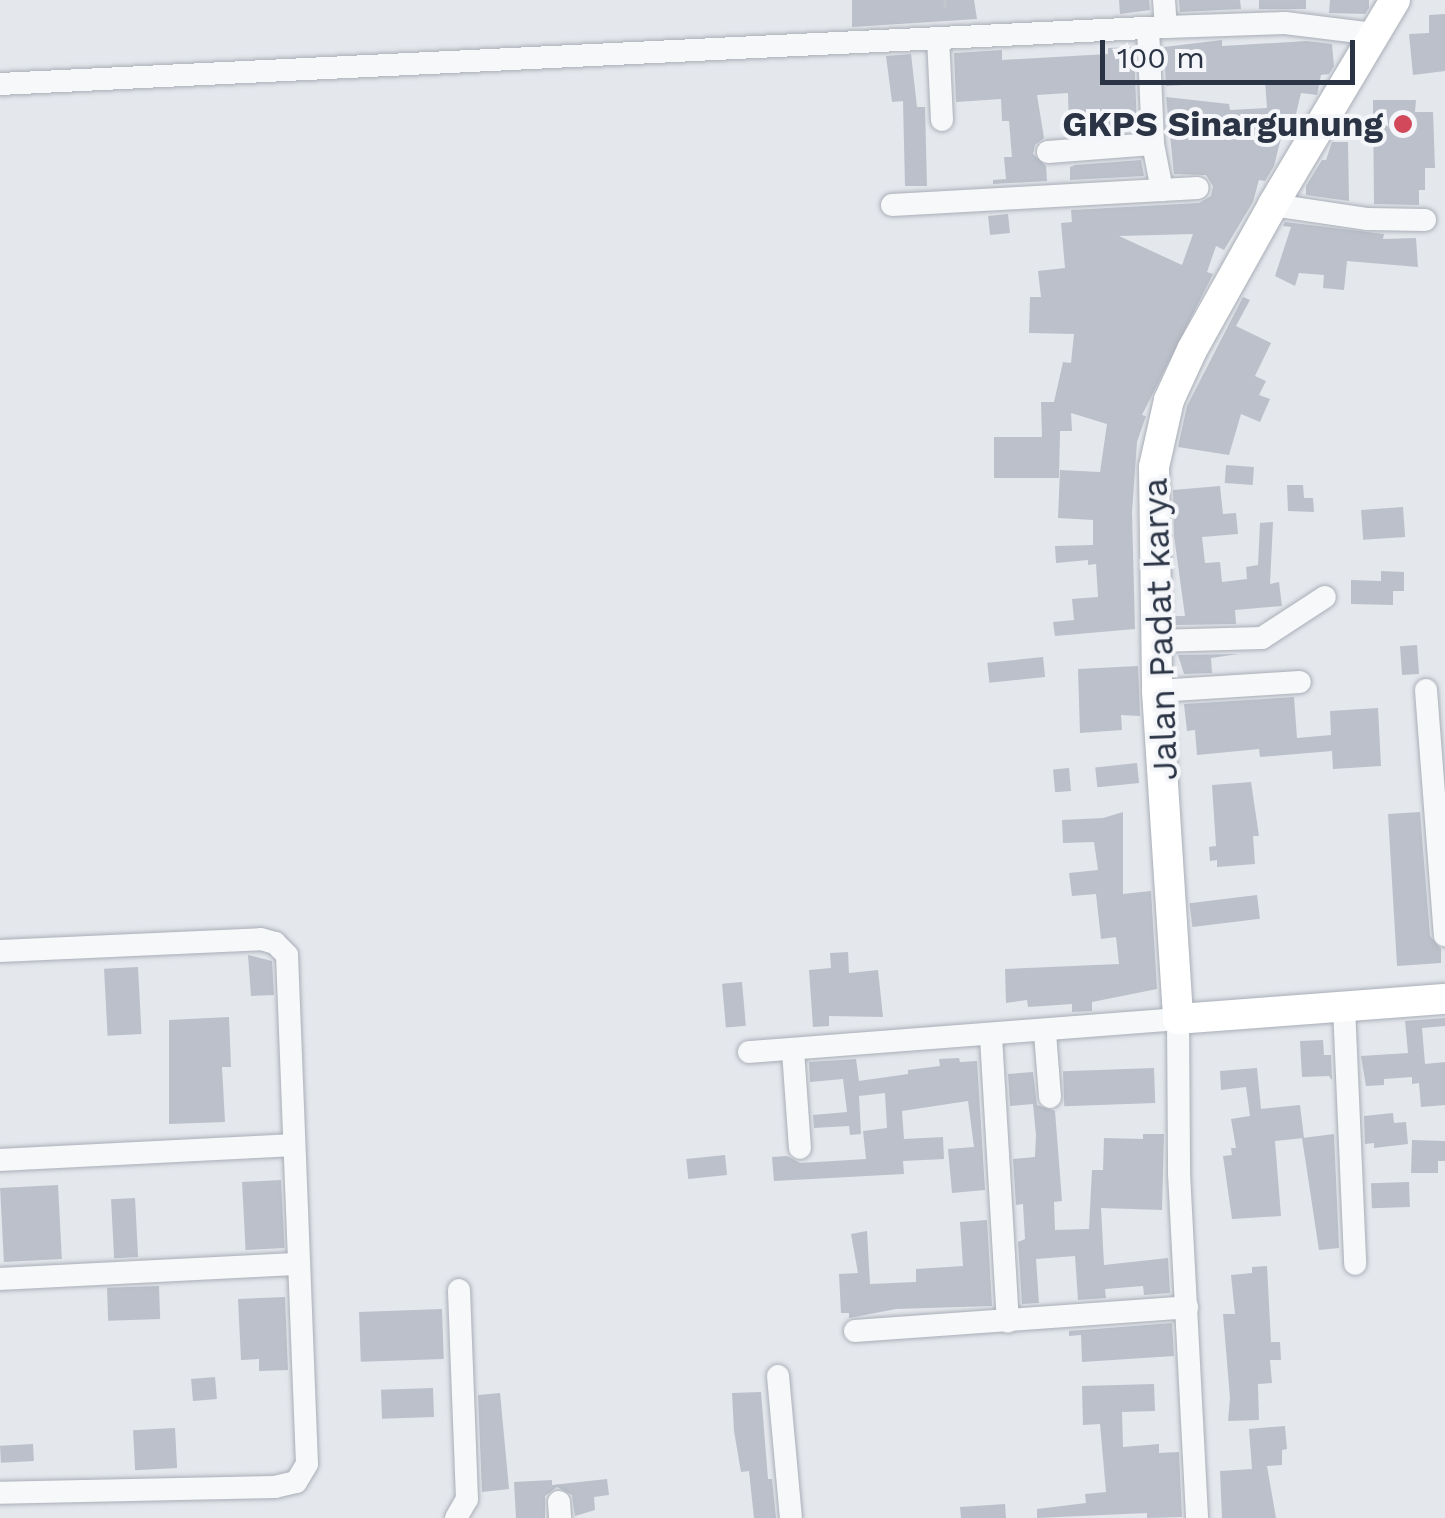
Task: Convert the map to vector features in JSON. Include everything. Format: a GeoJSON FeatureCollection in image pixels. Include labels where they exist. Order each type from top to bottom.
{"type":"FeatureCollection","features":[{"type":"Feature","properties":{"kind":"main road","name":"Jalan Padat karya"},"geometry":{"type":"LineString","coordinates":[[1178,1020],[1155,641],[1154,467],[1163,422],[1192,350],[1395,0]]}},
{"type":"Feature","properties":{"kind":"main road"},"geometry":{"type":"LineString","coordinates":[[1178,1020],[1445,999]]}},
{"type":"Feature","properties":{"kind":"street"},"geometry":{"type":"LineString","coordinates":[[1162,190],[1153,144],[1157,27],[1164,0]]}},
{"type":"Feature","properties":{"kind":"street"},"geometry":{"type":"LineString","coordinates":[[0,84],[1157,27],[1264,12],[1375,34]]}},
{"type":"Feature","properties":{"kind":"street"},"geometry":{"type":"LineString","coordinates":[[938,38],[942,120]]}},
{"type":"Feature","properties":{"kind":"street"},"geometry":{"type":"LineString","coordinates":[[1048,152],[1153,144]]}},
{"type":"Feature","properties":{"kind":"street"},"geometry":{"type":"LineString","coordinates":[[892,205],[1198,188]]}},
{"type":"Feature","properties":{"kind":"street"},"geometry":{"type":"LineString","coordinates":[[1274,205],[1368,218],[1425,220]]}},
{"type":"Feature","properties":{"kind":"street"},"geometry":{"type":"LineString","coordinates":[[1155,641],[1262,638],[1326,597]]}},
{"type":"Feature","properties":{"kind":"street"},"geometry":{"type":"LineString","coordinates":[[1157,691],[1300,682]]}},
{"type":"Feature","properties":{"kind":"street"},"geometry":{"type":"LineString","coordinates":[[1426,690],[1445,936]]}},
{"type":"Feature","properties":{"kind":"street"},"geometry":{"type":"LineString","coordinates":[[0,951],[260,939],[275,944],[287,956],[307,1464],[296,1482],[264,1488],[0,1493]]}},
{"type":"Feature","properties":{"kind":"street"},"geometry":{"type":"LineString","coordinates":[[1344,1006],[1355,1264]]}},
{"type":"Feature","properties":{"kind":"street"},"geometry":{"type":"LineString","coordinates":[[749,1052],[1045,1033],[1178,1020],[1178,1174],[1197,1518]]}},
{"type":"Feature","properties":{"kind":"street"},"geometry":{"type":"LineString","coordinates":[[1045,1033],[1050,1096]]}},
{"type":"Feature","properties":{"kind":"street"},"geometry":{"type":"LineString","coordinates":[[991,1037],[1008,1321]]}},
{"type":"Feature","properties":{"kind":"street"},"geometry":{"type":"LineString","coordinates":[[793,1050],[800,1148]]}},
{"type":"Feature","properties":{"kind":"street"},"geometry":{"type":"LineString","coordinates":[[0,1160],[294,1145]]}},
{"type":"Feature","properties":{"kind":"street"},"geometry":{"type":"LineString","coordinates":[[0,1279],[299,1264]]}},
{"type":"Feature","properties":{"kind":"street"},"geometry":{"type":"LineString","coordinates":[[456,1518],[466,1499],[459,1290]]}},
{"type":"Feature","properties":{"kind":"street"},"geometry":{"type":"LineString","coordinates":[[855,1331],[1187,1307]]}},
{"type":"Feature","properties":{"kind":"street"},"geometry":{"type":"LineString","coordinates":[[778,1376],[791,1518]]}},
{"type":"Feature","properties":{"kind":"building"},"geometry":{"type":"Polygon","coordinates":[[[852,0],[974,0],[977,19],[852,27],[852,0]]]}},
{"type":"Feature","properties":{"kind":"building"},"geometry":{"type":"Polygon","coordinates":[[[1119,0],[1149,0],[1150,10],[1120,14],[1119,0]]]}},
{"type":"Feature","properties":{"kind":"building"},"geometry":{"type":"Polygon","coordinates":[[[1179,0],[1240,0],[1241,9],[1180,12],[1179,0]]]}},
{"type":"Feature","properties":{"kind":"building"},"geometry":{"type":"Polygon","coordinates":[[[1259,0],[1306,0],[1306,9],[1259,9],[1259,0]]]}},
{"type":"Feature","properties":{"kind":"building"},"geometry":{"type":"Polygon","coordinates":[[[1330,0],[1369,0],[1369,8],[1365,14],[1329,13],[1330,0]]]}},
{"type":"Feature","properties":{"kind":"building"},"geometry":{"type":"Polygon","coordinates":[[[1445,14],[1445,71],[1413,75],[1409,34],[1429,33],[1429,15],[1445,14]]]}},
{"type":"Feature","properties":{"kind":"building"},"geometry":{"type":"Polygon","coordinates":[[[1222,40],[1222,46],[1307,41],[1332,44],[1334,66],[1329,74],[1321,75],[1317,95],[1301,93],[1291,135],[1282,134],[1274,166],[1265,181],[1259,180],[1253,202],[1224,250],[1216,246],[1207,272],[1213,274],[1142,415],[1146,416],[1137,442],[1132,512],[1135,629],[1055,636],[1053,622],[1074,620],[1072,599],[1098,597],[1096,564],[1088,565],[1088,560],[1056,563],[1055,546],[1093,545],[1093,520],[1058,518],[1060,470],[1100,472],[1107,424],[1071,413],[1072,431],[1060,431],[1059,478],[994,478],[994,437],[1042,437],[1041,402],[1054,402],[1063,362],[1071,363],[1074,334],[1029,333],[1030,297],[1041,297],[1038,271],[1065,268],[1061,223],[1072,222],[1071,210],[1199,203],[1211,196],[1213,186],[1206,175],[1174,174],[1166,97],[1229,104],[1230,110],[1267,108],[1265,80],[1166,86],[1164,47],[1222,40]],[[1193,234],[1119,236],[1182,265],[1193,234]]]}},
{"type":"Feature","properties":{"kind":"building"},"geometry":{"type":"Polygon","coordinates":[[[1134,47],[1137,130],[1079,135],[1078,130],[1069,130],[1068,93],[1037,95],[1044,138],[1035,145],[1033,154],[1046,166],[1047,181],[993,184],[993,180],[1006,179],[1004,157],[1012,157],[1009,121],[1002,121],[1001,99],[956,102],[954,53],[1002,50],[1002,60],[1108,54],[1108,48],[1134,47]]]}},
{"type":"Feature","properties":{"kind":"building"},"geometry":{"type":"Polygon","coordinates":[[[911,54],[917,107],[925,107],[927,186],[905,186],[903,101],[892,102],[886,56],[911,54]]]}},
{"type":"Feature","properties":{"kind":"building"},"geometry":{"type":"Polygon","coordinates":[[[1373,100],[1416,100],[1415,112],[1433,112],[1435,168],[1425,168],[1425,190],[1419,190],[1419,205],[1374,204],[1373,100]]]}},
{"type":"Feature","properties":{"kind":"building"},"geometry":{"type":"Polygon","coordinates":[[[1332,142],[1348,142],[1349,201],[1306,195],[1306,186],[1322,160],[1326,160],[1332,142]]]}},
{"type":"Feature","properties":{"kind":"building"},"geometry":{"type":"Polygon","coordinates":[[[1141,160],[1144,176],[1070,180],[1070,167],[1075,165],[1141,160]]]}},
{"type":"Feature","properties":{"kind":"building"},"geometry":{"type":"Polygon","coordinates":[[[1008,214],[1010,233],[990,235],[988,216],[1008,214]]]}},
{"type":"Feature","properties":{"kind":"building"},"geometry":{"type":"Polygon","coordinates":[[[1285,222],[1384,234],[1383,239],[1416,238],[1418,267],[1347,261],[1344,290],[1323,288],[1324,275],[1299,273],[1295,286],[1275,276],[1291,227],[1283,226],[1285,222]]]}},
{"type":"Feature","properties":{"kind":"building"},"geometry":{"type":"Polygon","coordinates":[[[1243,297],[1250,300],[1236,326],[1271,343],[1255,376],[1266,381],[1259,395],[1270,399],[1260,422],[1241,414],[1229,455],[1178,447],[1187,406],[1243,297]]]}},
{"type":"Feature","properties":{"kind":"building"},"geometry":{"type":"Polygon","coordinates":[[[1226,465],[1254,467],[1253,485],[1225,483],[1226,465]]]}},
{"type":"Feature","properties":{"kind":"building"},"geometry":{"type":"Polygon","coordinates":[[[1287,485],[1303,485],[1304,498],[1313,498],[1314,512],[1288,511],[1287,485]]]}},
{"type":"Feature","properties":{"kind":"building"},"geometry":{"type":"Polygon","coordinates":[[[1220,486],[1223,514],[1236,513],[1238,534],[1202,537],[1205,563],[1220,562],[1222,582],[1247,579],[1246,567],[1258,565],[1260,523],[1273,522],[1270,584],[1279,582],[1282,606],[1235,610],[1236,624],[1175,625],[1175,616],[1185,616],[1174,536],[1173,490],[1220,486]]]}},
{"type":"Feature","properties":{"kind":"building"},"geometry":{"type":"Polygon","coordinates":[[[1403,507],[1405,537],[1363,540],[1361,510],[1403,507]]]}},
{"type":"Feature","properties":{"kind":"building"},"geometry":{"type":"Polygon","coordinates":[[[1381,571],[1404,572],[1404,591],[1393,591],[1393,605],[1351,604],[1351,580],[1381,581],[1381,571]]]}},
{"type":"Feature","properties":{"kind":"building"},"geometry":{"type":"Polygon","coordinates":[[[1417,645],[1419,674],[1402,675],[1400,646],[1417,645]]]}},
{"type":"Feature","properties":{"kind":"building"},"geometry":{"type":"Polygon","coordinates":[[[1238,654],[1211,658],[1212,673],[1184,674],[1178,655],[1238,654]]]}},
{"type":"Feature","properties":{"kind":"building"},"geometry":{"type":"Polygon","coordinates":[[[1043,657],[1045,677],[989,683],[987,663],[1043,657]]]}},
{"type":"Feature","properties":{"kind":"building"},"geometry":{"type":"Polygon","coordinates":[[[1138,666],[1140,716],[1121,715],[1122,730],[1080,733],[1078,669],[1138,666]]]}},
{"type":"Feature","properties":{"kind":"building"},"geometry":{"type":"Polygon","coordinates":[[[1294,697],[1297,738],[1331,735],[1330,711],[1378,708],[1381,766],[1333,769],[1332,751],[1260,757],[1259,749],[1197,755],[1195,730],[1187,731],[1184,704],[1294,697]]]}},
{"type":"Feature","properties":{"kind":"building"},"geometry":{"type":"Polygon","coordinates":[[[1137,763],[1139,783],[1097,787],[1095,767],[1137,763]]]}},
{"type":"Feature","properties":{"kind":"building"},"geometry":{"type":"Polygon","coordinates":[[[1069,768],[1071,791],[1055,792],[1053,769],[1069,768]]]}},
{"type":"Feature","properties":{"kind":"building"},"geometry":{"type":"Polygon","coordinates":[[[1251,782],[1259,836],[1253,836],[1255,864],[1217,867],[1217,860],[1210,861],[1209,847],[1216,846],[1212,785],[1251,782]]]}},
{"type":"Feature","properties":{"kind":"building"},"geometry":{"type":"Polygon","coordinates":[[[1123,812],[1123,894],[1151,891],[1157,989],[1092,1002],[1092,1011],[1072,1012],[1072,1004],[1028,1007],[1027,1000],[1006,1003],[1005,969],[1119,964],[1116,937],[1101,939],[1096,894],[1072,896],[1069,873],[1098,870],[1094,842],[1063,843],[1062,820],[1103,818],[1123,812]]]}},
{"type":"Feature","properties":{"kind":"building"},"geometry":{"type":"Polygon","coordinates":[[[1420,812],[1430,936],[1441,949],[1441,963],[1397,966],[1388,814],[1420,812]]]}},
{"type":"Feature","properties":{"kind":"building"},"geometry":{"type":"Polygon","coordinates":[[[1257,895],[1260,919],[1192,927],[1190,903],[1257,895]]]}},
{"type":"Feature","properties":{"kind":"building"},"geometry":{"type":"Polygon","coordinates":[[[848,952],[849,973],[878,970],[883,1017],[829,1016],[829,1026],[813,1027],[809,970],[831,968],[830,953],[848,952]]]}},
{"type":"Feature","properties":{"kind":"building"},"geometry":{"type":"Polygon","coordinates":[[[248,955],[272,961],[274,995],[251,996],[248,955]]]}},
{"type":"Feature","properties":{"kind":"building"},"geometry":{"type":"Polygon","coordinates":[[[138,967],[142,1034],[108,1036],[104,969],[138,967]]]}},
{"type":"Feature","properties":{"kind":"building"},"geometry":{"type":"Polygon","coordinates":[[[742,982],[746,1026],[726,1028],[722,984],[742,982]]]}},
{"type":"Feature","properties":{"kind":"building"},"geometry":{"type":"Polygon","coordinates":[[[229,1017],[231,1067],[222,1067],[225,1122],[169,1124],[169,1020],[229,1017]]]}},
{"type":"Feature","properties":{"kind":"building"},"geometry":{"type":"Polygon","coordinates":[[[1445,1018],[1445,1026],[1422,1028],[1425,1064],[1445,1062],[1445,1105],[1421,1107],[1419,1083],[1412,1084],[1412,1077],[1384,1079],[1384,1085],[1366,1086],[1361,1056],[1408,1053],[1405,1021],[1445,1018]]]}},
{"type":"Feature","properties":{"kind":"building"},"geometry":{"type":"Polygon","coordinates":[[[1323,1040],[1324,1055],[1331,1055],[1332,1080],[1329,1076],[1302,1077],[1300,1041],[1323,1040]]]}},
{"type":"Feature","properties":{"kind":"building"},"geometry":{"type":"Polygon","coordinates":[[[959,1058],[960,1062],[977,1061],[985,1190],[952,1193],[948,1149],[974,1147],[968,1101],[902,1111],[904,1139],[943,1137],[944,1159],[903,1161],[904,1174],[774,1181],[772,1157],[787,1156],[800,1163],[866,1159],[863,1131],[887,1128],[885,1093],[859,1096],[861,1134],[850,1135],[849,1126],[814,1128],[813,1115],[847,1112],[843,1079],[810,1082],[809,1062],[856,1059],[859,1081],[908,1074],[908,1070],[940,1066],[939,1059],[959,1058]]]}},
{"type":"Feature","properties":{"kind":"building"},"geometry":{"type":"Polygon","coordinates":[[[1154,1068],[1155,1103],[1064,1106],[1063,1071],[1154,1068]]]}},
{"type":"Feature","properties":{"kind":"building"},"geometry":{"type":"Polygon","coordinates":[[[1257,1068],[1261,1109],[1300,1105],[1304,1138],[1275,1141],[1281,1216],[1232,1219],[1223,1156],[1232,1155],[1231,1148],[1236,1148],[1231,1119],[1250,1116],[1246,1087],[1221,1090],[1220,1071],[1257,1068]]]}},
{"type":"Feature","properties":{"kind":"building"},"geometry":{"type":"Polygon","coordinates":[[[1033,1072],[1037,1105],[1055,1111],[1062,1201],[1054,1202],[1055,1230],[1089,1229],[1092,1170],[1103,1170],[1104,1138],[1143,1139],[1143,1134],[1164,1134],[1162,1210],[1101,1208],[1104,1265],[1168,1258],[1170,1293],[1144,1295],[1143,1286],[1105,1289],[1106,1298],[1078,1300],[1075,1256],[1036,1259],[1039,1303],[1022,1304],[1018,1242],[1025,1239],[1023,1204],[1016,1205],[1013,1159],[1035,1157],[1036,1135],[1033,1104],[1010,1106],[1008,1074],[1033,1072]]]}},
{"type":"Feature","properties":{"kind":"building"},"geometry":{"type":"Polygon","coordinates":[[[1393,1113],[1394,1123],[1406,1122],[1408,1144],[1374,1148],[1374,1143],[1365,1144],[1364,1116],[1393,1113]]]}},
{"type":"Feature","properties":{"kind":"building"},"geometry":{"type":"Polygon","coordinates":[[[1334,1134],[1339,1248],[1319,1250],[1302,1138],[1334,1134]]]}},
{"type":"Feature","properties":{"kind":"building"},"geometry":{"type":"Polygon","coordinates":[[[1412,1140],[1445,1141],[1445,1161],[1438,1161],[1438,1173],[1411,1173],[1412,1140]]]}},
{"type":"Feature","properties":{"kind":"building"},"geometry":{"type":"Polygon","coordinates":[[[725,1155],[727,1175],[688,1179],[686,1159],[725,1155]]]}},
{"type":"Feature","properties":{"kind":"building"},"geometry":{"type":"Polygon","coordinates":[[[281,1180],[285,1248],[246,1250],[242,1182],[281,1180]]]}},
{"type":"Feature","properties":{"kind":"building"},"geometry":{"type":"Polygon","coordinates":[[[1409,1182],[1410,1207],[1372,1208],[1371,1183],[1409,1182]]]}},
{"type":"Feature","properties":{"kind":"building"},"geometry":{"type":"Polygon","coordinates":[[[58,1185],[62,1259],[4,1262],[0,1188],[58,1185]]]}},
{"type":"Feature","properties":{"kind":"building"},"geometry":{"type":"Polygon","coordinates":[[[135,1198],[138,1257],[114,1258],[111,1199],[135,1198]]]}},
{"type":"Feature","properties":{"kind":"building"},"geometry":{"type":"Polygon","coordinates":[[[987,1220],[992,1306],[896,1309],[849,1318],[849,1313],[841,1313],[839,1274],[858,1273],[851,1234],[867,1231],[870,1284],[916,1282],[916,1269],[963,1266],[960,1222],[987,1220]]]}},
{"type":"Feature","properties":{"kind":"building"},"geometry":{"type":"Polygon","coordinates":[[[1267,1266],[1271,1342],[1280,1342],[1281,1360],[1270,1360],[1272,1383],[1258,1384],[1259,1420],[1228,1421],[1230,1398],[1223,1314],[1235,1314],[1231,1275],[1252,1273],[1252,1267],[1267,1266]]]}},
{"type":"Feature","properties":{"kind":"building"},"geometry":{"type":"Polygon","coordinates":[[[159,1286],[160,1319],[108,1321],[107,1288],[159,1286]]]}},
{"type":"Feature","properties":{"kind":"building"},"geometry":{"type":"Polygon","coordinates":[[[285,1297],[288,1370],[259,1371],[259,1359],[241,1360],[238,1299],[285,1297]]]}},
{"type":"Feature","properties":{"kind":"building"},"geometry":{"type":"Polygon","coordinates":[[[442,1309],[444,1359],[361,1362],[359,1312],[442,1309]]]}},
{"type":"Feature","properties":{"kind":"building"},"geometry":{"type":"Polygon","coordinates":[[[1172,1323],[1174,1356],[1082,1362],[1081,1335],[1069,1336],[1069,1331],[1172,1323]]]}},
{"type":"Feature","properties":{"kind":"building"},"geometry":{"type":"Polygon","coordinates":[[[215,1377],[217,1399],[193,1401],[191,1379],[215,1377]]]}},
{"type":"Feature","properties":{"kind":"building"},"geometry":{"type":"Polygon","coordinates":[[[1154,1384],[1155,1411],[1122,1412],[1123,1447],[1159,1444],[1159,1453],[1179,1452],[1182,1517],[1147,1518],[1147,1513],[1037,1518],[1037,1509],[1086,1503],[1085,1494],[1106,1492],[1100,1424],[1083,1425],[1082,1386],[1154,1384]]]}},
{"type":"Feature","properties":{"kind":"building"},"geometry":{"type":"Polygon","coordinates":[[[433,1388],[434,1417],[382,1419],[381,1390],[433,1388]]]}},
{"type":"Feature","properties":{"kind":"building"},"geometry":{"type":"Polygon","coordinates":[[[761,1392],[768,1479],[772,1479],[776,1518],[754,1518],[749,1471],[741,1472],[734,1431],[732,1393],[761,1392]]]}},
{"type":"Feature","properties":{"kind":"building"},"geometry":{"type":"Polygon","coordinates":[[[500,1393],[509,1489],[482,1492],[478,1395],[500,1393]]]}},
{"type":"Feature","properties":{"kind":"building"},"geometry":{"type":"Polygon","coordinates":[[[1285,1426],[1287,1449],[1282,1450],[1282,1465],[1267,1466],[1276,1518],[1222,1518],[1220,1471],[1252,1469],[1249,1429],[1285,1426]]]}},
{"type":"Feature","properties":{"kind":"building"},"geometry":{"type":"Polygon","coordinates":[[[175,1428],[177,1468],[135,1470],[133,1430],[175,1428]]]}},
{"type":"Feature","properties":{"kind":"building"},"geometry":{"type":"Polygon","coordinates":[[[33,1444],[34,1461],[1,1463],[0,1446],[33,1444]]]}},
{"type":"Feature","properties":{"kind":"building"},"geometry":{"type":"Polygon","coordinates":[[[607,1479],[609,1495],[594,1497],[595,1510],[575,1516],[572,1495],[557,1487],[545,1496],[545,1518],[516,1518],[514,1482],[552,1480],[552,1485],[607,1479]]]}},
{"type":"Feature","properties":{"kind":"building"},"geometry":{"type":"Polygon","coordinates":[[[1005,1504],[1006,1518],[961,1518],[960,1507],[1005,1504]]]}},
{"type":"Feature","properties":{"kind":"place","name":"GKPS Sinargunung"},"geometry":{"type":"Point","coordinates":[1403,124]}}]}
